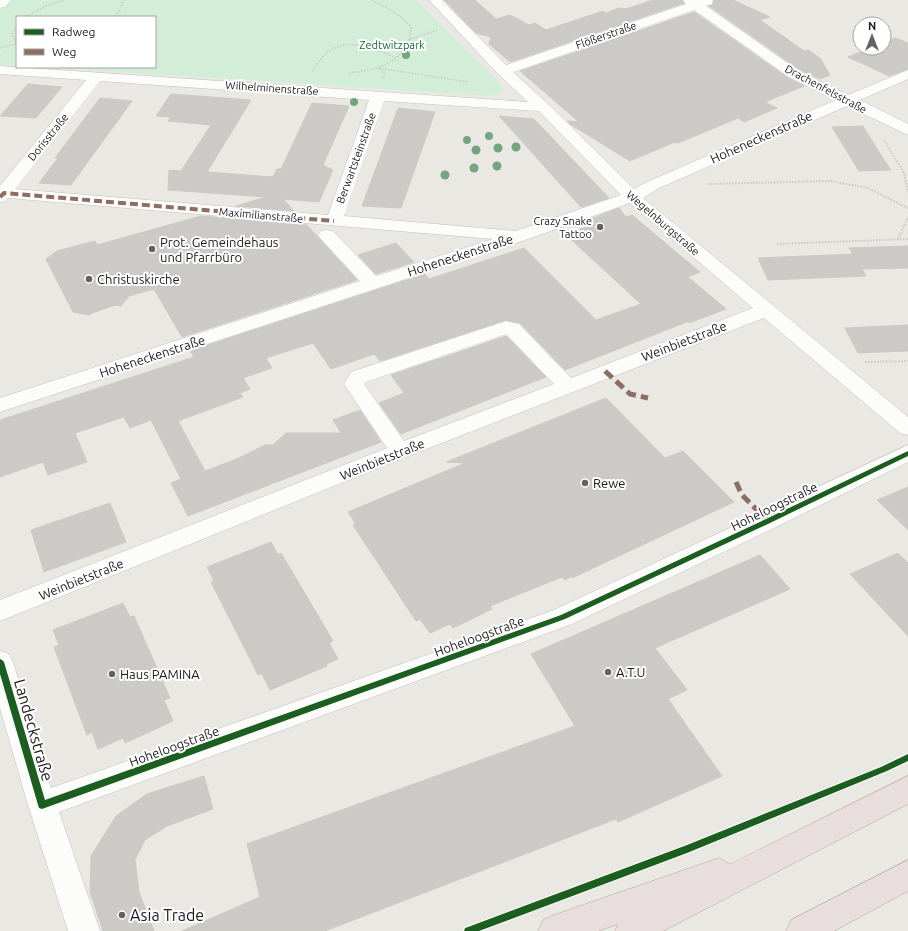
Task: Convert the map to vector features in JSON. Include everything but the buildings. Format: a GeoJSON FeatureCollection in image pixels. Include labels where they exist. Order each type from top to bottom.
{"type":"FeatureCollection","features":[{"type":"Feature","properties":{"kind":"highway"},"geometry":{"type":"LineString","coordinates":[[631,931],[908,788]]}},
{"type":"Feature","properties":{"kind":"highway"},"geometry":{"type":"LineString","coordinates":[[554,931],[792,849]]}},
{"type":"Feature","properties":{"kind":"highway"},"geometry":{"type":"LineString","coordinates":[[802,931],[908,875]]}},
{"type":"Feature","properties":{"kind":"street"},"geometry":{"type":"LineString","coordinates":[[0,4],[5,0]]}},
{"type":"Feature","properties":{"kind":"street","name":"Wegelnburgstraße"},"geometry":{"type":"LineString","coordinates":[[435,0],[503,71],[543,107],[632,197],[908,428]]}},
{"type":"Feature","properties":{"kind":"street","name":"Flößerstraße"},"geometry":{"type":"LineString","coordinates":[[503,71],[692,2],[709,0]]}},
{"type":"Feature","properties":{"kind":"street","name":"Drachenfelsstraße"},"geometry":{"type":"LineString","coordinates":[[692,2],[794,74],[908,130]]}},
{"type":"Feature","properties":{"kind":"street","name":"Wilhelminenstraße"},"geometry":{"type":"LineString","coordinates":[[0,70],[543,107]]}},
{"type":"Feature","properties":{"kind":"street","name":"Hoheneckenstraße"},"geometry":{"type":"LineString","coordinates":[[0,405],[522,236],[632,197],[653,185],[847,99],[908,74]]}},
{"type":"Feature","properties":{"kind":"street","name":"Dorisstraße"},"geometry":{"type":"LineString","coordinates":[[1,194],[96,77]]}},
{"type":"Feature","properties":{"kind":"street","name":"Berwartsteinstraße"},"geometry":{"type":"LineString","coordinates":[[330,228],[378,96]]}},
{"type":"Feature","properties":{"kind":"street","name":"Maximilianstraße"},"geometry":{"type":"LineString","coordinates":[[1,194],[330,228],[522,236]]}},
{"type":"Feature","properties":{"kind":"street"},"geometry":{"type":"LineString","coordinates":[[330,228],[373,284]]}},
{"type":"Feature","properties":{"kind":"street","name":"Weinbietstraße"},"geometry":{"type":"LineString","coordinates":[[0,611],[400,451],[766,310]]}},
{"type":"Feature","properties":{"kind":"street"},"geometry":{"type":"LineString","coordinates":[[400,451],[354,384],[358,377],[506,327],[512,328],[567,386]]}},
{"type":"Feature","properties":{"kind":"street","name":"Hoheloogstraße"},"geometry":{"type":"LineString","coordinates":[[42,805],[563,617],[908,453]]}},
{"type":"Feature","properties":{"kind":"street","name":"Landeckstraße"},"geometry":{"type":"LineString","coordinates":[[0,662],[42,805],[84,931]]}},
{"type":"Feature","properties":{"kind":"path"},"geometry":{"type":"LineString","coordinates":[[26,16],[40,8],[64,0]]}},
{"type":"Feature","properties":{"kind":"path"},"geometry":{"type":"LineString","coordinates":[[116,16],[124,0]]}},
{"type":"Feature","properties":{"kind":"path"},"geometry":{"type":"LineString","coordinates":[[345,74],[378,68],[398,58],[407,46],[410,39],[411,27],[404,17],[391,8],[371,0]]}},
{"type":"Feature","properties":{"kind":"path"},"geometry":{"type":"LineString","coordinates":[[410,39],[458,23]]}},
{"type":"Feature","properties":{"kind":"path"},"geometry":{"type":"LineString","coordinates":[[0,48],[16,45],[12,34],[16,27]]}},
{"type":"Feature","properties":{"kind":"path"},"geometry":{"type":"LineString","coordinates":[[318,74],[311,74],[330,49],[341,46],[353,45],[368,47],[398,58]]}},
{"type":"Feature","properties":{"kind":"path"},"geometry":{"type":"LineString","coordinates":[[378,68],[473,82]]}},
{"type":"Feature","properties":{"kind":"path"},"geometry":{"type":"LineString","coordinates":[[378,68],[385,73],[378,96]]}},
{"type":"Feature","properties":{"kind":"path"},"geometry":{"type":"LineString","coordinates":[[864,109],[904,174],[908,192]]}},
{"type":"Feature","properties":{"kind":"path"},"geometry":{"type":"LineString","coordinates":[[707,184],[831,181],[868,188],[908,208]]}},
{"type":"Feature","properties":{"kind":"path"},"geometry":{"type":"LineString","coordinates":[[898,239],[908,217]]}},
{"type":"Feature","properties":{"kind":"path"},"geometry":{"type":"LineString","coordinates":[[777,244],[908,239]]}},
{"type":"Feature","properties":{"kind":"path"},"geometry":{"type":"LineString","coordinates":[[830,363],[908,361]]}},
{"type":"Feature","properties":{"kind":"green space","name":"Zedtwitzpark"},"geometry":{"type":"Polygon","coordinates":[[[12,0],[416,0],[497,80],[503,91],[493,96],[60,68],[156,68],[156,16],[16,16],[16,65],[0,64],[0,12],[12,0]]]}},
{"type":"Feature","properties":{"kind":"marked path"},"geometry":{"type":"LineString","coordinates":[[0,197],[4,193],[334,221]]}},
{"type":"Feature","properties":{"kind":"marked path"},"geometry":{"type":"LineString","coordinates":[[605,371],[630,394],[648,398]]}},
{"type":"Feature","properties":{"kind":"marked path"},"geometry":{"type":"LineString","coordinates":[[736,482],[742,495],[768,521]]}},
{"type":"Feature","properties":{"kind":"cycle path"},"geometry":{"type":"LineString","coordinates":[[0,662],[42,805],[563,617],[768,521],[908,453]]}},
{"type":"Feature","properties":{"kind":"cycle path"},"geometry":{"type":"LineString","coordinates":[[468,931],[687,849],[884,769],[908,757]]}},
{"type":"Feature","properties":{"kind":"place","name":"Crazy Snake Tattoo"},"geometry":{"type":"Point","coordinates":[600,227]}},
{"type":"Feature","properties":{"kind":"place","name":"Prot. Gemeindehaus und Pfarrbüro"},"geometry":{"type":"Point","coordinates":[152,249]}},
{"type":"Feature","properties":{"kind":"place","name":"Christuskirche"},"geometry":{"type":"Point","coordinates":[89,279]}},
{"type":"Feature","properties":{"kind":"place","name":"Rewe"},"geometry":{"type":"Point","coordinates":[585,483]}},
{"type":"Feature","properties":{"kind":"place","name":"A.T.U"},"geometry":{"type":"Point","coordinates":[608,672]}},
{"type":"Feature","properties":{"kind":"place","name":"Haus PAMINA"},"geometry":{"type":"Point","coordinates":[112,674]}},
{"type":"Feature","properties":{"kind":"place","name":"Asia Trade"},"geometry":{"type":"Point","coordinates":[122,915]}}]}
